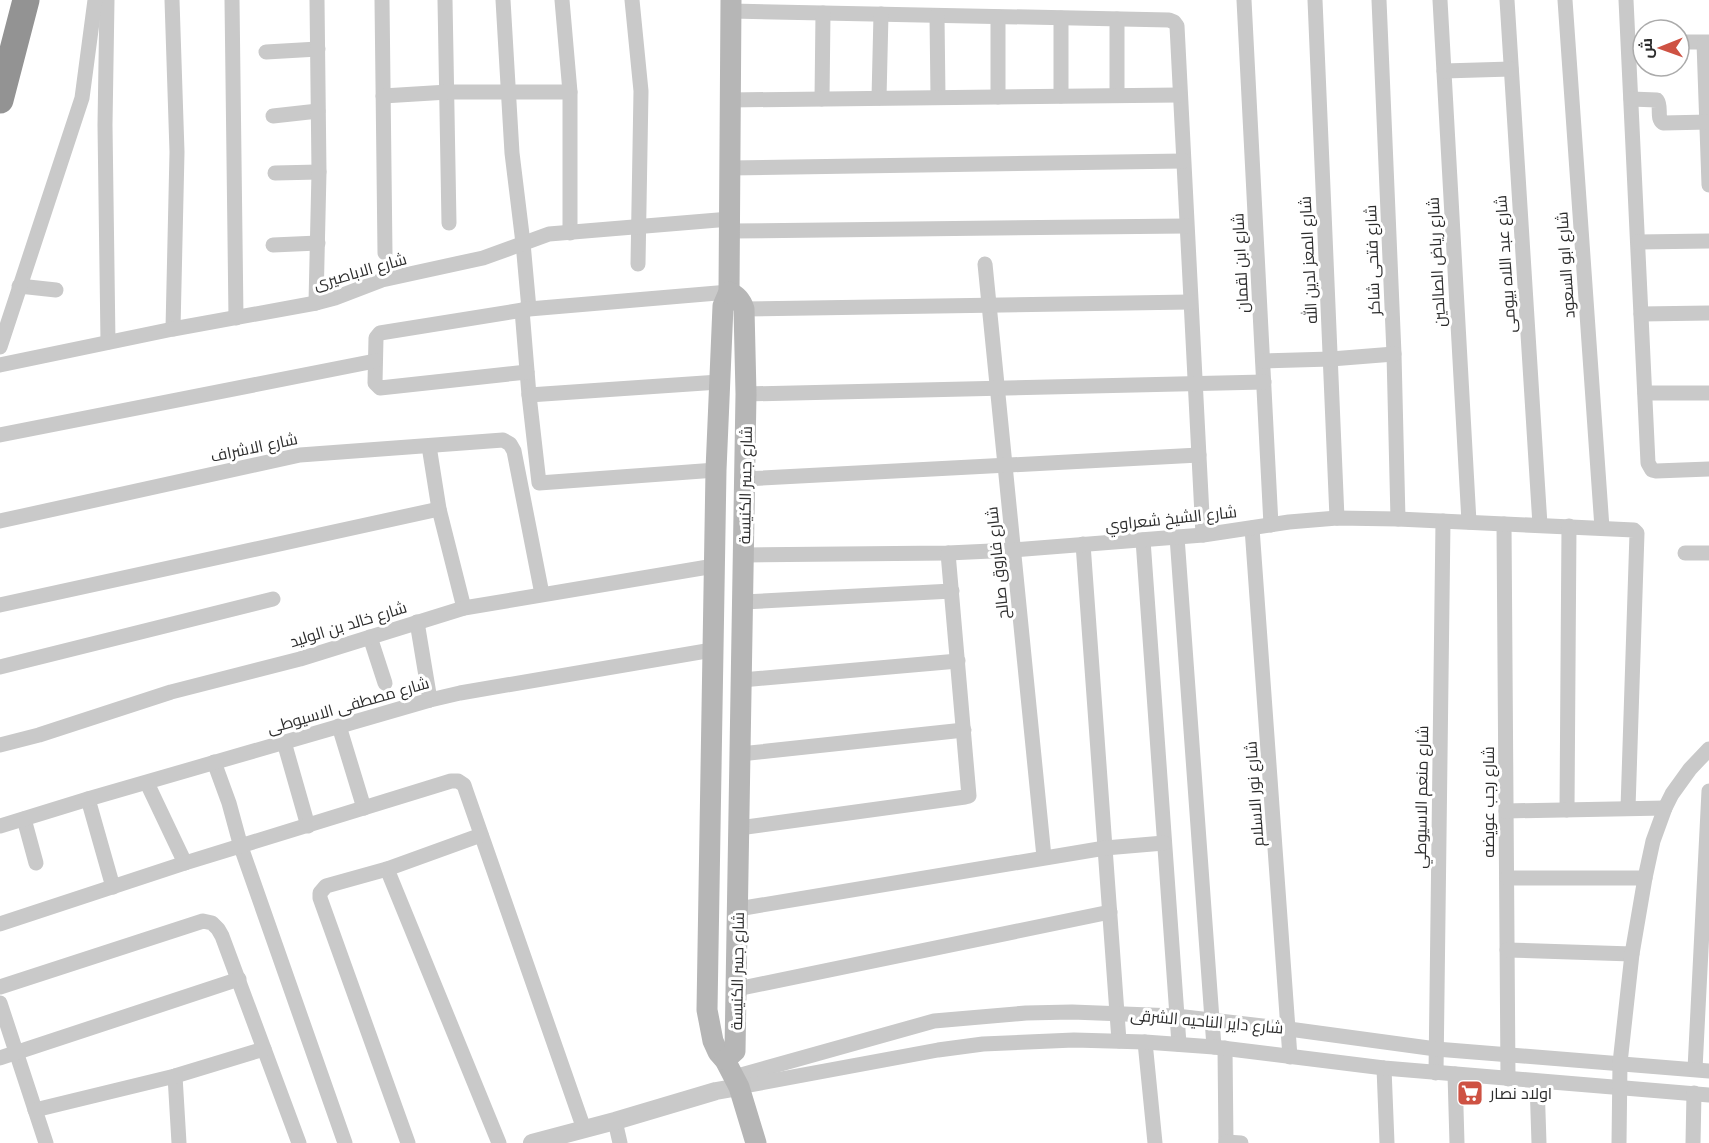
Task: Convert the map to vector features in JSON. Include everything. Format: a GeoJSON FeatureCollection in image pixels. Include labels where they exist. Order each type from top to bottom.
{"type":"FeatureCollection","features":[{"type":"Feature","properties":{"kind":"highway"},"geometry":{"type":"LineString","coordinates":[[0,100],[26,0]]}},
{"type":"Feature","properties":{"kind":"main road","name":"شارع جسر الكنيسة"},"geometry":{"type":"LineString","coordinates":[[731,6],[729,292],[723,306],[716,470],[707,1010],[713,1041],[732,1075]]}},
{"type":"Feature","properties":{"kind":"main road"},"geometry":{"type":"LineString","coordinates":[[729,292],[742,301],[744,309]]}},
{"type":"Feature","properties":{"kind":"main road","name":"شارع جسر الكنيسة"},"geometry":{"type":"LineString","coordinates":[[732,1075],[737,989],[747,394],[744,309]]}},
{"type":"Feature","properties":{"kind":"main road"},"geometry":{"type":"LineString","coordinates":[[732,1075],[756,1143]]}},
{"type":"Feature","properties":{"kind":"street"},"geometry":{"type":"LineString","coordinates":[[0,347],[82,98],[95,0]]}},
{"type":"Feature","properties":{"kind":"street"},"geometry":{"type":"LineString","coordinates":[[107,0],[105,125],[108,342]]}},
{"type":"Feature","properties":{"kind":"street"},"geometry":{"type":"LineString","coordinates":[[172,0],[177,152],[173,330]]}},
{"type":"Feature","properties":{"kind":"street"},"geometry":{"type":"LineString","coordinates":[[232,0],[236,318]]}},
{"type":"Feature","properties":{"kind":"street"},"geometry":{"type":"LineString","coordinates":[[316,303],[319,172],[317,0]]}},
{"type":"Feature","properties":{"kind":"street"},"geometry":{"type":"LineString","coordinates":[[382,0],[385,253]]}},
{"type":"Feature","properties":{"kind":"street"},"geometry":{"type":"LineString","coordinates":[[445,0],[449,223]]}},
{"type":"Feature","properties":{"kind":"street"},"geometry":{"type":"LineString","coordinates":[[504,0],[512,153],[523,243],[527,372],[538,481],[543,484],[716,470]]}},
{"type":"Feature","properties":{"kind":"street"},"geometry":{"type":"LineString","coordinates":[[562,0],[570,92],[570,233]]}},
{"type":"Feature","properties":{"kind":"street"},"geometry":{"type":"LineString","coordinates":[[632,0],[641,91],[638,264]]}},
{"type":"Feature","properties":{"kind":"street","name":"شارع ابن لقمان"},"geometry":{"type":"LineString","coordinates":[[1244,0],[1271,525]]}},
{"type":"Feature","properties":{"kind":"street","name":"شارع المعز لدين الله"},"geometry":{"type":"LineString","coordinates":[[1315,0],[1337,518]]}},
{"type":"Feature","properties":{"kind":"street","name":"شارع فتحى شاكر"},"geometry":{"type":"LineString","coordinates":[[1379,0],[1394,354],[1398,519]]}},
{"type":"Feature","properties":{"kind":"street","name":"شارع رياض الصالحين"},"geometry":{"type":"LineString","coordinates":[[1440,0],[1469,522]]}},
{"type":"Feature","properties":{"kind":"street","name":"شارع عبد اللاه بيومى"},"geometry":{"type":"LineString","coordinates":[[1507,0],[1540,525]]}},
{"type":"Feature","properties":{"kind":"street","name":"شارع ابو السعود"},"geometry":{"type":"LineString","coordinates":[[1565,0],[1602,528]]}},
{"type":"Feature","properties":{"kind":"street"},"geometry":{"type":"LineString","coordinates":[[1626,0],[1648,463],[1652,470],[1659,471],[1709,469]]}},
{"type":"Feature","properties":{"kind":"street"},"geometry":{"type":"LineString","coordinates":[[731,6],[822,13],[1174,22],[1177,26],[1203,535]]}},
{"type":"Feature","properties":{"kind":"street"},"geometry":{"type":"LineString","coordinates":[[822,13],[822,99]]}},
{"type":"Feature","properties":{"kind":"street"},"geometry":{"type":"LineString","coordinates":[[879,98],[881,14]]}},
{"type":"Feature","properties":{"kind":"street"},"geometry":{"type":"LineString","coordinates":[[938,16],[938,97]]}},
{"type":"Feature","properties":{"kind":"street"},"geometry":{"type":"LineString","coordinates":[[998,17],[998,97]]}},
{"type":"Feature","properties":{"kind":"street"},"geometry":{"type":"LineString","coordinates":[[1061,18],[1061,96]]}},
{"type":"Feature","properties":{"kind":"street"},"geometry":{"type":"LineString","coordinates":[[1117,19],[1117,95]]}},
{"type":"Feature","properties":{"kind":"street"},"geometry":{"type":"LineString","coordinates":[[1706,42],[1709,185]]}},
{"type":"Feature","properties":{"kind":"street"},"geometry":{"type":"LineString","coordinates":[[266,52],[318,49]]}},
{"type":"Feature","properties":{"kind":"street"},"geometry":{"type":"LineString","coordinates":[[1444,71],[1511,69]]}},
{"type":"Feature","properties":{"kind":"street"},"geometry":{"type":"LineString","coordinates":[[383,96],[448,92],[570,92]]}},
{"type":"Feature","properties":{"kind":"street"},"geometry":{"type":"LineString","coordinates":[[730,100],[1179,95]]}},
{"type":"Feature","properties":{"kind":"street"},"geometry":{"type":"LineString","coordinates":[[1631,99],[1657,100],[1660,120],[1663,123],[1708,122]]}},
{"type":"Feature","properties":{"kind":"street"},"geometry":{"type":"LineString","coordinates":[[273,116],[318,111]]}},
{"type":"Feature","properties":{"kind":"street"},"geometry":{"type":"LineString","coordinates":[[730,168],[1183,161]]}},
{"type":"Feature","properties":{"kind":"street"},"geometry":{"type":"LineString","coordinates":[[275,172],[319,172]]}},
{"type":"Feature","properties":{"kind":"street","name":"شارع الاباصيرى"},"geometry":{"type":"LineString","coordinates":[[0,365],[316,303],[382,280],[483,258],[549,234],[638,227],[730,225],[1186,226]]}},
{"type":"Feature","properties":{"kind":"street"},"geometry":{"type":"LineString","coordinates":[[1638,242],[1709,241]]}},
{"type":"Feature","properties":{"kind":"street"},"geometry":{"type":"LineString","coordinates":[[273,245],[318,243]]}},
{"type":"Feature","properties":{"kind":"street","name":"شارع فاروق صالح"},"geometry":{"type":"LineString","coordinates":[[985,264],[1044,857]]}},
{"type":"Feature","properties":{"kind":"street"},"geometry":{"type":"LineString","coordinates":[[19,286],[56,290]]}},
{"type":"Feature","properties":{"kind":"street"},"geometry":{"type":"LineString","coordinates":[[527,372],[380,388],[375,383],[376,338],[380,333],[526,309],[729,292]]}},
{"type":"Feature","properties":{"kind":"street"},"geometry":{"type":"LineString","coordinates":[[744,309],[1190,302]]}},
{"type":"Feature","properties":{"kind":"street"},"geometry":{"type":"LineString","coordinates":[[1641,314],[1709,313]]}},
{"type":"Feature","properties":{"kind":"street"},"geometry":{"type":"LineString","coordinates":[[1263,361],[1394,354]]}},
{"type":"Feature","properties":{"kind":"street"},"geometry":{"type":"LineString","coordinates":[[0,435],[375,361]]}},
{"type":"Feature","properties":{"kind":"street"},"geometry":{"type":"LineString","coordinates":[[529,395],[719,382]]}},
{"type":"Feature","properties":{"kind":"street"},"geometry":{"type":"LineString","coordinates":[[747,394],[1264,382]]}},
{"type":"Feature","properties":{"kind":"street"},"geometry":{"type":"LineString","coordinates":[[1645,393],[1709,393]]}},
{"type":"Feature","properties":{"kind":"street","name":"شارع الاشراف"},"geometry":{"type":"LineString","coordinates":[[0,521],[300,455],[503,440],[510,444],[514,451],[542,594]]}},
{"type":"Feature","properties":{"kind":"street"},"geometry":{"type":"LineString","coordinates":[[429,446],[439,509],[464,608]]}},
{"type":"Feature","properties":{"kind":"street"},"geometry":{"type":"LineString","coordinates":[[745,478],[1199,455]]}},
{"type":"Feature","properties":{"kind":"street"},"geometry":{"type":"LineString","coordinates":[[0,605],[439,509]]}},
{"type":"Feature","properties":{"kind":"street","name":"شارع الشيخ شعراوي"},"geometry":{"type":"LineString","coordinates":[[744,555],[1013,550],[1203,535],[1313,519],[1337,518],[1633,529],[1637,533],[1628,808]]}},
{"type":"Feature","properties":{"kind":"street","name":"شارع منعم الاسيوطي"},"geometry":{"type":"LineString","coordinates":[[1436,1073],[1443,521]]}},
{"type":"Feature","properties":{"kind":"street","name":"شارع رجب عويضه"},"geometry":{"type":"LineString","coordinates":[[1504,524],[1508,1079]]}},
{"type":"Feature","properties":{"kind":"street"},"geometry":{"type":"LineString","coordinates":[[1567,810],[1569,526]]}},
{"type":"Feature","properties":{"kind":"street","name":"شارع نور الاسلام"},"geometry":{"type":"LineString","coordinates":[[1252,528],[1290,1057]]}},
{"type":"Feature","properties":{"kind":"street"},"geometry":{"type":"LineString","coordinates":[[1177,537],[1211,1019],[1220,1048],[1231,1143]]}},
{"type":"Feature","properties":{"kind":"street"},"geometry":{"type":"LineString","coordinates":[[1143,540],[1179,1044]]}},
{"type":"Feature","properties":{"kind":"street"},"geometry":{"type":"LineString","coordinates":[[1083,544],[1119,1041]]}},
{"type":"Feature","properties":{"kind":"street"},"geometry":{"type":"LineString","coordinates":[[739,828],[969,796],[948,553]]}},
{"type":"Feature","properties":{"kind":"street"},"geometry":{"type":"LineString","coordinates":[[1685,554],[1709,553]]}},
{"type":"Feature","properties":{"kind":"street","name":"شارع خالد بن الوليد"},"geometry":{"type":"LineString","coordinates":[[0,745],[39,735],[171,692],[300,659],[464,608],[714,566]]}},
{"type":"Feature","properties":{"kind":"street"},"geometry":{"type":"LineString","coordinates":[[743,602],[952,591]]}},
{"type":"Feature","properties":{"kind":"street"},"geometry":{"type":"LineString","coordinates":[[0,668],[273,599]]}},
{"type":"Feature","properties":{"kind":"street"},"geometry":{"type":"LineString","coordinates":[[417,622],[430,700]]}},
{"type":"Feature","properties":{"kind":"street"},"geometry":{"type":"LineString","coordinates":[[370,637],[385,683]]}},
{"type":"Feature","properties":{"kind":"street","name":"شارع مصطفى الاسيوطى"},"geometry":{"type":"LineString","coordinates":[[0,826],[430,700],[712,650]]}},
{"type":"Feature","properties":{"kind":"street"},"geometry":{"type":"LineString","coordinates":[[742,680],[958,661]]}},
{"type":"Feature","properties":{"kind":"street"},"geometry":{"type":"LineString","coordinates":[[339,726],[364,808]]}},
{"type":"Feature","properties":{"kind":"street"},"geometry":{"type":"LineString","coordinates":[[740,754],[964,730]]}},
{"type":"Feature","properties":{"kind":"street"},"geometry":{"type":"LineString","coordinates":[[284,742],[308,826]]}},
{"type":"Feature","properties":{"kind":"street"},"geometry":{"type":"LineString","coordinates":[[1619,1143],[1620,1063],[1632,954],[1653,841],[1672,794],[1689,769],[1709,749]]}},
{"type":"Feature","properties":{"kind":"street"},"geometry":{"type":"LineString","coordinates":[[214,762],[229,803],[241,847],[345,1143]]}},
{"type":"Feature","properties":{"kind":"street"},"geometry":{"type":"LineString","coordinates":[[0,924],[185,863],[451,781],[458,781],[464,785],[584,1129]]}},
{"type":"Feature","properties":{"kind":"street"},"geometry":{"type":"LineString","coordinates":[[147,783],[185,863]]}},
{"type":"Feature","properties":{"kind":"street"},"geometry":{"type":"LineString","coordinates":[[1702,1070],[1709,791]]}},
{"type":"Feature","properties":{"kind":"street"},"geometry":{"type":"LineString","coordinates":[[88,799],[113,887]]}},
{"type":"Feature","properties":{"kind":"street"},"geometry":{"type":"LineString","coordinates":[[1506,811],[1665,808]]}},
{"type":"Feature","properties":{"kind":"street"},"geometry":{"type":"LineString","coordinates":[[24,819],[36,863]]}},
{"type":"Feature","properties":{"kind":"street"},"geometry":{"type":"LineString","coordinates":[[408,1143],[320,893],[326,886],[387,869],[481,835]]}},
{"type":"Feature","properties":{"kind":"street"},"geometry":{"type":"LineString","coordinates":[[738,909],[1044,857],[1105,848],[1164,843]]}},
{"type":"Feature","properties":{"kind":"street"},"geometry":{"type":"LineString","coordinates":[[387,869],[499,1143]]}},
{"type":"Feature","properties":{"kind":"street"},"geometry":{"type":"LineString","coordinates":[[1507,878],[1645,878]]}},
{"type":"Feature","properties":{"kind":"street"},"geometry":{"type":"LineString","coordinates":[[737,989],[1110,912]]}},
{"type":"Feature","properties":{"kind":"street"},"geometry":{"type":"LineString","coordinates":[[0,987],[203,921],[212,923],[218,929],[239,979],[299,1143]]}},
{"type":"Feature","properties":{"kind":"street"},"geometry":{"type":"LineString","coordinates":[[1507,950],[1632,954]]}},
{"type":"Feature","properties":{"kind":"street"},"geometry":{"type":"LineString","coordinates":[[0,1058],[239,979]]}},
{"type":"Feature","properties":{"kind":"street"},"geometry":{"type":"LineString","coordinates":[[0,1003],[46,1143]]}},
{"type":"Feature","properties":{"kind":"street","name":"شارع داير الناحيه الشرقى"},"geometry":{"type":"LineString","coordinates":[[532,1143],[716,1091],[732,1075],[934,1021],[1026,1013],[1118,1013],[1176,1016],[1436,1049],[1702,1070]]}},
{"type":"Feature","properties":{"kind":"street","name":"شارع داير الناحيه الشرقى"},"geometry":{"type":"LineString","coordinates":[[732,1075],[1028,1041],[1119,1041],[1220,1048],[1436,1073],[1701,1094]]}},
{"type":"Feature","properties":{"kind":"street"},"geometry":{"type":"LineString","coordinates":[[1145,1042],[1155,1143]]}},
{"type":"Feature","properties":{"kind":"street"},"geometry":{"type":"LineString","coordinates":[[35,1110],[175,1076],[264,1049]]}},
{"type":"Feature","properties":{"kind":"street"},"geometry":{"type":"LineString","coordinates":[[1384,1068],[1387,1143]]}},
{"type":"Feature","properties":{"kind":"street"},"geometry":{"type":"LineString","coordinates":[[1455,1074],[1457,1143]]}},
{"type":"Feature","properties":{"kind":"street"},"geometry":{"type":"LineString","coordinates":[[175,1076],[179,1143]]}},
{"type":"Feature","properties":{"kind":"street"},"geometry":{"type":"LineString","coordinates":[[1537,1082],[1539,1143]]}},
{"type":"Feature","properties":{"kind":"street"},"geometry":{"type":"LineString","coordinates":[[1693,1143],[1701,1094]]}},
{"type":"Feature","properties":{"kind":"street"},"geometry":{"type":"LineString","coordinates":[[615,1121],[620,1143]]}},
{"type":"Feature","properties":{"kind":"place","name":"اولاد نصار"},"geometry":{"type":"Point","coordinates":[1470,1093]}}]}
